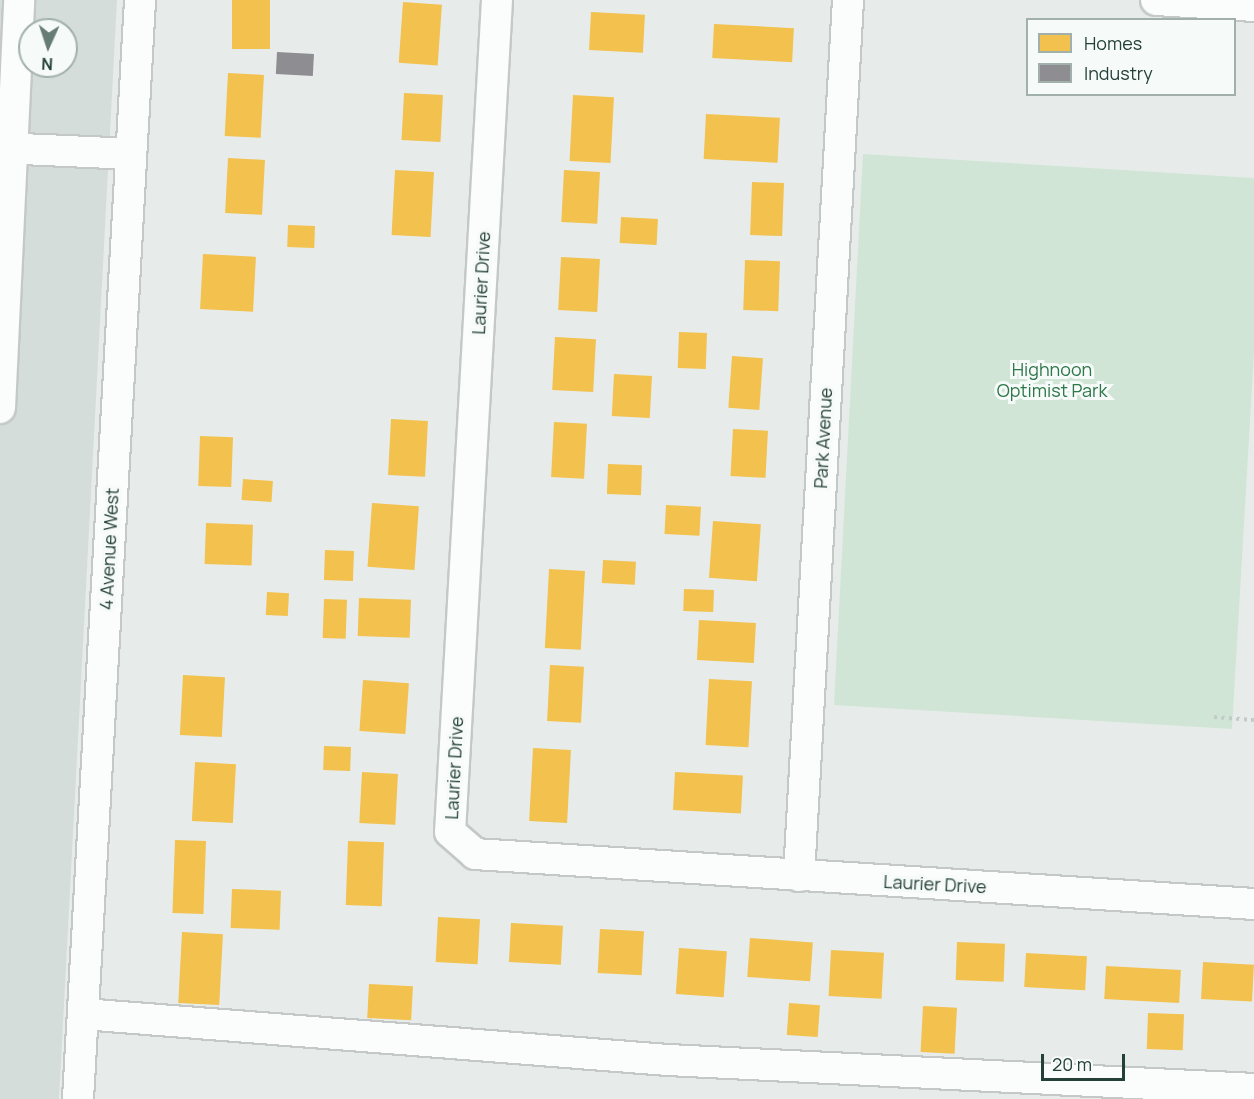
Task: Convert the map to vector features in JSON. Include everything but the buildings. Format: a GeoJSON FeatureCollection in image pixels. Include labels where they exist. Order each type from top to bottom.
{"type":"FeatureCollection","features":[{"type":"Feature","properties":{"kind":"street"},"geometry":{"type":"LineString","coordinates":[[0,408],[5,148],[19,0]]}},
{"type":"Feature","properties":{"kind":"street","name":"4 Avenue West"},"geometry":{"type":"LineString","coordinates":[[78,1099],[140,0]]}},
{"type":"Feature","properties":{"kind":"street","name":"Laurier Drive"},"geometry":{"type":"LineString","coordinates":[[497,0],[450,832],[475,854],[1254,904]]}},
{"type":"Feature","properties":{"kind":"street","name":"Park Avenue"},"geometry":{"type":"LineString","coordinates":[[799,876],[848,0]]}},
{"type":"Feature","properties":{"kind":"street"},"geometry":{"type":"LineString","coordinates":[[1156,0],[1254,6]]}},
{"type":"Feature","properties":{"kind":"street"},"geometry":{"type":"LineString","coordinates":[[5,148],[131,154]]}},
{"type":"Feature","properties":{"kind":"street"},"geometry":{"type":"LineString","coordinates":[[83,1014],[668,1060],[1254,1089]]}},
{"type":"Feature","properties":{"kind":"path"},"geometry":{"type":"LineString","coordinates":[[1214,717],[1254,720]]}},
{"type":"Feature","properties":{"kind":"shaded area"},"geometry":{"type":"Polygon","coordinates":[[[0,0],[117,0],[59,1099],[0,1099],[0,0]]]}},
{"type":"Feature","properties":{"kind":"green space","name":"Highnoon Optimist Park"},"geometry":{"type":"Polygon","coordinates":[[[863,154],[1254,178],[1254,352],[1232,729],[834,705],[863,154]]]}}]}
